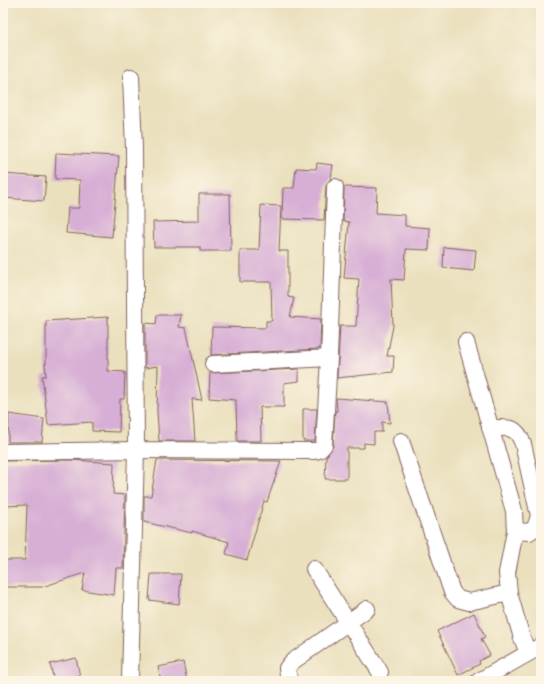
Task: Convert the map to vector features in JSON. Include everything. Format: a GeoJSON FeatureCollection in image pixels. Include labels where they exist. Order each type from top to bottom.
{"type":"FeatureCollection","features":[{"type":"Feature","properties":{"kind":"street"},"geometry":{"type":"LineString","coordinates":[[130,681],[136,450],[134,148],[132,77]]}},
{"type":"Feature","properties":{"kind":"street"},"geometry":{"type":"LineString","coordinates":[[3,452],[136,450],[319,451],[324,445],[330,358],[335,187]]}},
{"type":"Feature","properties":{"kind":"street"},"geometry":{"type":"LineString","coordinates":[[466,342],[514,511],[515,532],[507,573],[509,593],[534,650],[479,681]]}},
{"type":"Feature","properties":{"kind":"street"},"geometry":{"type":"LineString","coordinates":[[214,364],[330,358]]}},
{"type":"Feature","properties":{"kind":"street"},"geometry":{"type":"LineString","coordinates":[[490,428],[512,428],[519,434],[524,444],[539,516],[535,528],[529,532],[515,532]]}},
{"type":"Feature","properties":{"kind":"street"},"geometry":{"type":"LineString","coordinates":[[401,441],[452,592],[458,599],[469,602],[509,593]]}},
{"type":"Feature","properties":{"kind":"street"},"geometry":{"type":"LineString","coordinates":[[314,569],[380,672]]}},
{"type":"Feature","properties":{"kind":"street"},"geometry":{"type":"LineString","coordinates":[[289,681],[287,668],[292,662],[367,608]]}},
{"type":"Feature","properties":{"kind":"building"},"geometry":{"type":"Polygon","coordinates":[[[56,153],[119,156],[112,237],[66,233],[68,208],[79,208],[80,180],[55,179],[56,153]]]}},
{"type":"Feature","properties":{"kind":"building"},"geometry":{"type":"Polygon","coordinates":[[[317,163],[333,165],[331,178],[326,186],[324,220],[282,219],[283,188],[294,188],[296,168],[316,169],[317,163]]]}},
{"type":"Feature","properties":{"kind":"building"},"geometry":{"type":"Polygon","coordinates":[[[3,174],[46,177],[44,201],[3,198],[3,174]]]}},
{"type":"Feature","properties":{"kind":"building"},"geometry":{"type":"Polygon","coordinates":[[[344,187],[377,188],[376,213],[405,215],[405,226],[430,228],[429,250],[406,249],[404,280],[391,279],[393,326],[387,356],[394,356],[393,372],[337,378],[340,326],[356,326],[359,279],[344,278],[349,222],[343,221],[344,187]]]}},
{"type":"Feature","properties":{"kind":"building"},"geometry":{"type":"Polygon","coordinates":[[[199,194],[230,194],[231,251],[200,251],[200,247],[154,247],[153,222],[199,221],[199,194]]]}},
{"type":"Feature","properties":{"kind":"building"},"geometry":{"type":"Polygon","coordinates":[[[261,205],[281,206],[279,251],[288,251],[288,297],[294,298],[290,317],[321,319],[320,349],[211,355],[212,327],[266,328],[266,321],[272,321],[271,282],[240,282],[240,250],[259,250],[261,205]]]}},
{"type":"Feature","properties":{"kind":"building"},"geometry":{"type":"Polygon","coordinates":[[[444,247],[476,250],[474,271],[443,268],[444,247]]]}},
{"type":"Feature","properties":{"kind":"building"},"geometry":{"type":"Polygon","coordinates":[[[157,315],[181,315],[179,327],[186,328],[202,400],[192,399],[195,441],[159,441],[157,411],[158,366],[145,368],[145,323],[156,324],[157,315]]]}},
{"type":"Feature","properties":{"kind":"building"},"geometry":{"type":"Polygon","coordinates":[[[108,317],[108,371],[125,372],[124,399],[120,399],[119,432],[92,431],[92,422],[48,425],[42,376],[46,376],[46,321],[108,317]]]}},
{"type":"Feature","properties":{"kind":"building"},"geometry":{"type":"Polygon","coordinates":[[[299,369],[299,381],[284,383],[284,407],[260,407],[261,441],[237,441],[236,400],[209,398],[210,373],[299,369]]]}},
{"type":"Feature","properties":{"kind":"building"},"geometry":{"type":"Polygon","coordinates":[[[336,398],[388,402],[390,423],[382,422],[382,432],[374,432],[374,444],[364,443],[364,448],[347,448],[347,479],[325,479],[326,457],[333,446],[335,411],[337,411],[336,398]]]}},
{"type":"Feature","properties":{"kind":"building"},"geometry":{"type":"Polygon","coordinates":[[[303,409],[317,409],[315,441],[303,441],[303,409]]]}},
{"type":"Feature","properties":{"kind":"building"},"geometry":{"type":"Polygon","coordinates":[[[9,414],[44,419],[42,442],[8,442],[9,414]]]}},
{"type":"Feature","properties":{"kind":"building"},"geometry":{"type":"Polygon","coordinates":[[[72,460],[114,463],[113,494],[125,495],[123,568],[116,568],[114,595],[82,590],[85,573],[42,587],[3,587],[3,560],[25,560],[27,505],[3,506],[4,461],[72,460]]]}},
{"type":"Feature","properties":{"kind":"building"},"geometry":{"type":"Polygon","coordinates":[[[157,460],[281,461],[267,502],[264,501],[247,560],[226,554],[229,542],[192,531],[192,533],[144,522],[144,496],[151,496],[157,460]]]}},
{"type":"Feature","properties":{"kind":"building"},"geometry":{"type":"Polygon","coordinates":[[[151,574],[181,574],[179,604],[149,600],[151,574]]]}},
{"type":"Feature","properties":{"kind":"building"},"geometry":{"type":"Polygon","coordinates":[[[474,613],[485,637],[481,639],[490,655],[479,661],[480,664],[458,675],[437,631],[474,613]]]}},
{"type":"Feature","properties":{"kind":"building"},"geometry":{"type":"Polygon","coordinates":[[[76,658],[81,681],[54,681],[50,664],[76,658]]]}},
{"type":"Feature","properties":{"kind":"building"},"geometry":{"type":"Polygon","coordinates":[[[183,662],[187,681],[161,681],[158,667],[183,662]]]}}]}
